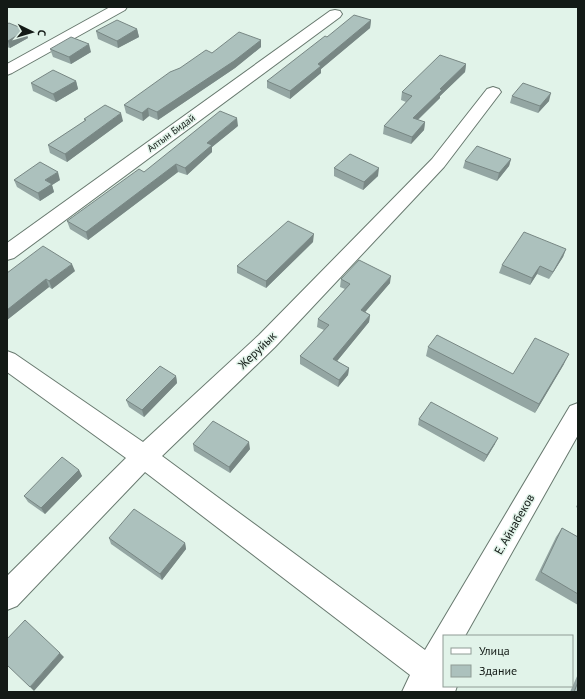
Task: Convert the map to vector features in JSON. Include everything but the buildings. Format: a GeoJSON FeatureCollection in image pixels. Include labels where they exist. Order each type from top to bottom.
{"type":"FeatureCollection","features":[{"type":"Feature","properties":{"kind":"street"},"geometry":{"type":"LineString","coordinates":[[7,70],[120,7]]}},
{"type":"Feature","properties":{"kind":"street","name":"Алтын Бидай"},"geometry":{"type":"LineString","coordinates":[[7,253],[335,14]]}},
{"type":"Feature","properties":{"kind":"street","name":"Жеруйык"},"geometry":{"type":"LineString","coordinates":[[7,596],[144,457],[267,341],[362,243],[438,163],[493,92]]}},
{"type":"Feature","properties":{"kind":"street"},"geometry":{"type":"LineString","coordinates":[[7,360],[144,457],[435,683],[443,649]]}},
{"type":"Feature","properties":{"kind":"street","name":"Е. Айнабеков"},"geometry":{"type":"LineString","coordinates":[[450,635],[578,413]]}},
{"type":"Feature","properties":{"kind":"street"},"geometry":{"type":"LineString","coordinates":[[445,687],[458,692]]}}]}
